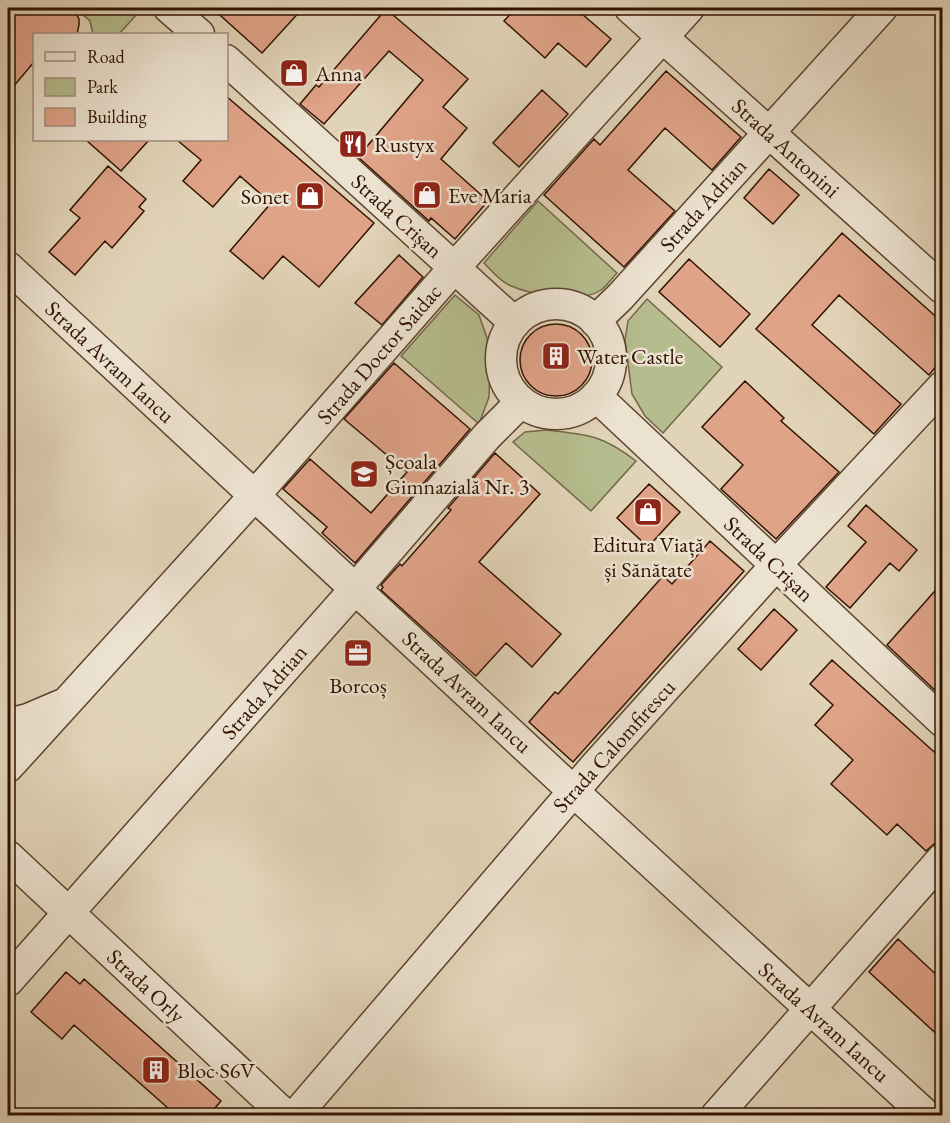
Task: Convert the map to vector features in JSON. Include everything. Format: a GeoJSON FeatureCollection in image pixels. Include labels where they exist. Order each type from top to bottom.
{"type":"FeatureCollection","features":[{"type":"Feature","properties":{"kind":"street"},"geometry":{"type":"LineString","coordinates":[[169,8],[198,33]]}},
{"type":"Feature","properties":{"kind":"street","name":"Strada Antonini"},"geometry":{"type":"LineString","coordinates":[[630,8],[942,288]]}},
{"type":"Feature","properties":{"kind":"street","name":"Strada Doctor Saidac"},"geometry":{"type":"LineString","coordinates":[[8,767],[255,495],[454,268],[688,8]]}},
{"type":"Feature","properties":{"kind":"street","name":"Strada Adrian"},"geometry":{"type":"LineString","coordinates":[[595,321],[620,297],[882,8]]}},
{"type":"Feature","properties":{"kind":"street","name":"Strada Crișan"},"geometry":{"type":"LineString","coordinates":[[228,62],[515,323]]}},
{"type":"Feature","properties":{"kind":"street","name":"Strada Avram Iancu"},"geometry":{"type":"LineString","coordinates":[[8,267],[927,1116]]}},
{"type":"Feature","properties":{"kind":"street"},"geometry":{"type":"LineString","coordinates":[[558,304],[584,312],[595,321],[609,345],[610,358],[609,372],[596,396],[583,407],[551,414],[535,411],[521,402],[509,389],[502,372],[501,362],[505,337],[515,323],[526,313],[540,307],[558,304]]}},
{"type":"Feature","properties":{"kind":"street","name":"Strada Calomfirescu"},"geometry":{"type":"LineString","coordinates":[[295,1116],[573,791],[776,565],[942,387]]}},
{"type":"Feature","properties":{"kind":"street","name":"Strada Crișan"},"geometry":{"type":"LineString","coordinates":[[596,396],[942,721]]}},
{"type":"Feature","properties":{"kind":"street","name":"Strada Adrian"},"geometry":{"type":"LineString","coordinates":[[8,981],[356,588],[487,436],[521,402]]}},
{"type":"Feature","properties":{"kind":"street","name":"Strada Doctor Saidac"},"geometry":{"type":"LineString","coordinates":[[8,724],[28,719],[69,701]]}},
{"type":"Feature","properties":{"kind":"street","name":"Strada Orly"},"geometry":{"type":"LineString","coordinates":[[8,856],[286,1116]]}},
{"type":"Feature","properties":{"kind":"street"},"geometry":{"type":"LineString","coordinates":[[716,1116],[942,859]]}},
{"type":"Feature","properties":{"kind":"green space"},"geometry":{"type":"Polygon","coordinates":[[[75,8],[130,8],[137,14],[120,33],[93,33],[90,21],[75,8]]]}},
{"type":"Feature","properties":{"kind":"green space"},"geometry":{"type":"Polygon","coordinates":[[[538,201],[617,273],[601,290],[581,297],[529,292],[506,283],[484,263],[538,201]]]}},
{"type":"Feature","properties":{"kind":"green space"},"geometry":{"type":"Polygon","coordinates":[[[455,295],[479,315],[487,338],[490,364],[489,397],[479,424],[401,356],[455,295]]]}},
{"type":"Feature","properties":{"kind":"green space"},"geometry":{"type":"Polygon","coordinates":[[[647,299],[722,367],[663,433],[645,416],[632,394],[625,340],[628,321],[647,299]]]}},
{"type":"Feature","properties":{"kind":"green space"},"geometry":{"type":"Polygon","coordinates":[[[546,430],[594,437],[613,445],[636,461],[591,511],[513,442],[525,432],[546,430]]]}},
{"type":"Feature","properties":{"kind":"building"},"geometry":{"type":"Polygon","coordinates":[[[8,8],[68,8],[75,12],[79,19],[77,33],[33,33],[33,63],[8,93],[8,8]]]}},
{"type":"Feature","properties":{"kind":"building"},"geometry":{"type":"Polygon","coordinates":[[[212,8],[303,8],[262,53],[212,8]]]}},
{"type":"Feature","properties":{"kind":"building"},"geometry":{"type":"Polygon","coordinates":[[[516,8],[575,8],[611,39],[586,67],[558,43],[545,58],[504,21],[516,8]]]}},
{"type":"Feature","properties":{"kind":"building"},"geometry":{"type":"Polygon","coordinates":[[[386,9],[468,79],[443,107],[467,128],[441,159],[488,201],[455,239],[431,218],[429,221],[358,157],[423,80],[389,51],[324,124],[300,104],[316,85],[319,87],[386,9]]]}},
{"type":"Feature","properties":{"kind":"building"},"geometry":{"type":"Polygon","coordinates":[[[666,71],[741,137],[712,170],[665,128],[628,170],[675,211],[624,267],[544,195],[594,139],[600,145],[666,71]]]}},
{"type":"Feature","properties":{"kind":"building"},"geometry":{"type":"Polygon","coordinates":[[[542,90],[568,114],[519,167],[493,143],[542,90]]]}},
{"type":"Feature","properties":{"kind":"building"},"geometry":{"type":"Polygon","coordinates":[[[228,98],[374,223],[319,287],[283,256],[263,279],[230,251],[271,203],[240,176],[213,207],[183,181],[201,160],[178,141],[228,141],[228,98]]]}},
{"type":"Feature","properties":{"kind":"building"},"geometry":{"type":"Polygon","coordinates":[[[87,141],[148,141],[121,171],[87,141]]]}},
{"type":"Feature","properties":{"kind":"building"},"geometry":{"type":"Polygon","coordinates":[[[108,166],[146,199],[139,207],[144,211],[112,248],[105,241],[75,275],[49,252],[80,218],[70,210],[108,166]]]}},
{"type":"Feature","properties":{"kind":"building"},"geometry":{"type":"Polygon","coordinates":[[[769,169],[799,195],[773,224],[744,198],[769,169]]]}},
{"type":"Feature","properties":{"kind":"building"},"geometry":{"type":"Polygon","coordinates":[[[842,233],[942,322],[942,359],[929,375],[839,295],[812,325],[901,404],[874,434],[756,329],[842,233]]]}},
{"type":"Feature","properties":{"kind":"building"},"geometry":{"type":"Polygon","coordinates":[[[399,255],[423,277],[382,325],[355,303],[399,255]]]}},
{"type":"Feature","properties":{"kind":"building"},"geometry":{"type":"Polygon","coordinates":[[[689,259],[750,314],[720,347],[659,292],[689,259]]]}},
{"type":"Feature","properties":{"kind":"building","name":"Water Castle"},"geometry":{"type":"Polygon","coordinates":[[[563,324],[582,334],[590,346],[592,360],[590,374],[582,386],[570,394],[549,396],[530,386],[522,374],[520,353],[530,334],[542,326],[563,324]]]}},
{"type":"Feature","properties":{"kind":"building","name":"Școala Gimnazială Nr. 3"},"geometry":{"type":"Polygon","coordinates":[[[394,363],[470,429],[355,563],[322,533],[327,527],[283,489],[310,459],[371,513],[407,472],[344,419],[394,363]]]}},
{"type":"Feature","properties":{"kind":"building"},"geometry":{"type":"Polygon","coordinates":[[[745,381],[784,418],[781,421],[839,472],[776,539],[721,489],[743,465],[702,427],[745,381]]]}},
{"type":"Feature","properties":{"kind":"building"},"geometry":{"type":"Polygon","coordinates":[[[495,453],[540,494],[479,562],[561,634],[532,667],[506,643],[476,676],[381,590],[383,587],[381,585],[400,564],[402,566],[451,510],[448,508],[495,453]]]}},
{"type":"Feature","properties":{"kind":"building"},"geometry":{"type":"Polygon","coordinates":[[[649,484],[680,512],[648,547],[617,518],[649,484]]]}},
{"type":"Feature","properties":{"kind":"building"},"geometry":{"type":"Polygon","coordinates":[[[866,505],[917,550],[899,571],[890,563],[850,608],[826,587],[866,542],[848,526],[866,505]]]}},
{"type":"Feature","properties":{"kind":"building"},"geometry":{"type":"Polygon","coordinates":[[[710,541],[744,571],[573,762],[529,722],[555,692],[558,694],[663,576],[672,584],[710,541]]]}},
{"type":"Feature","properties":{"kind":"building"},"geometry":{"type":"Polygon","coordinates":[[[942,583],[942,697],[887,645],[942,583]]]}},
{"type":"Feature","properties":{"kind":"building"},"geometry":{"type":"Polygon","coordinates":[[[774,609],[797,630],[761,670],[738,649],[774,609]]]}},
{"type":"Feature","properties":{"kind":"building"},"geometry":{"type":"Polygon","coordinates":[[[832,660],[942,759],[942,837],[926,851],[897,824],[887,835],[831,784],[853,760],[815,725],[833,705],[810,684],[832,660]]]}},
{"type":"Feature","properties":{"kind":"building"},"geometry":{"type":"Polygon","coordinates":[[[898,939],[942,980],[942,1039],[869,972],[898,939]]]}},
{"type":"Feature","properties":{"kind":"building","name":"Bloc S6V"},"geometry":{"type":"Polygon","coordinates":[[[66,972],[80,984],[84,979],[221,1101],[208,1116],[177,1116],[74,1025],[62,1039],[31,1012],[66,972]]]}},
{"type":"Feature","properties":{"kind":"place","name":"Anna"},"geometry":{"type":"Point","coordinates":[294,73]}},
{"type":"Feature","properties":{"kind":"place","name":"Rustyx"},"geometry":{"type":"Point","coordinates":[353,144]}},
{"type":"Feature","properties":{"kind":"place","name":"Eve Maria"},"geometry":{"type":"Point","coordinates":[427,195]}},
{"type":"Feature","properties":{"kind":"place","name":"Sonet"},"geometry":{"type":"Point","coordinates":[310,196]}},
{"type":"Feature","properties":{"kind":"place","name":"Water Castle"},"geometry":{"type":"Point","coordinates":[556,356]}},
{"type":"Feature","properties":{"kind":"place","name":"Școala Gimnazială Nr. 3"},"geometry":{"type":"Point","coordinates":[364,474]}},
{"type":"Feature","properties":{"kind":"place","name":"Editura Viață și Sănătate"},"geometry":{"type":"Point","coordinates":[648,512]}},
{"type":"Feature","properties":{"kind":"place","name":"Borcoș"},"geometry":{"type":"Point","coordinates":[358,653]}},
{"type":"Feature","properties":{"kind":"place","name":"Bloc S6V"},"geometry":{"type":"Point","coordinates":[156,1070]}}]}
